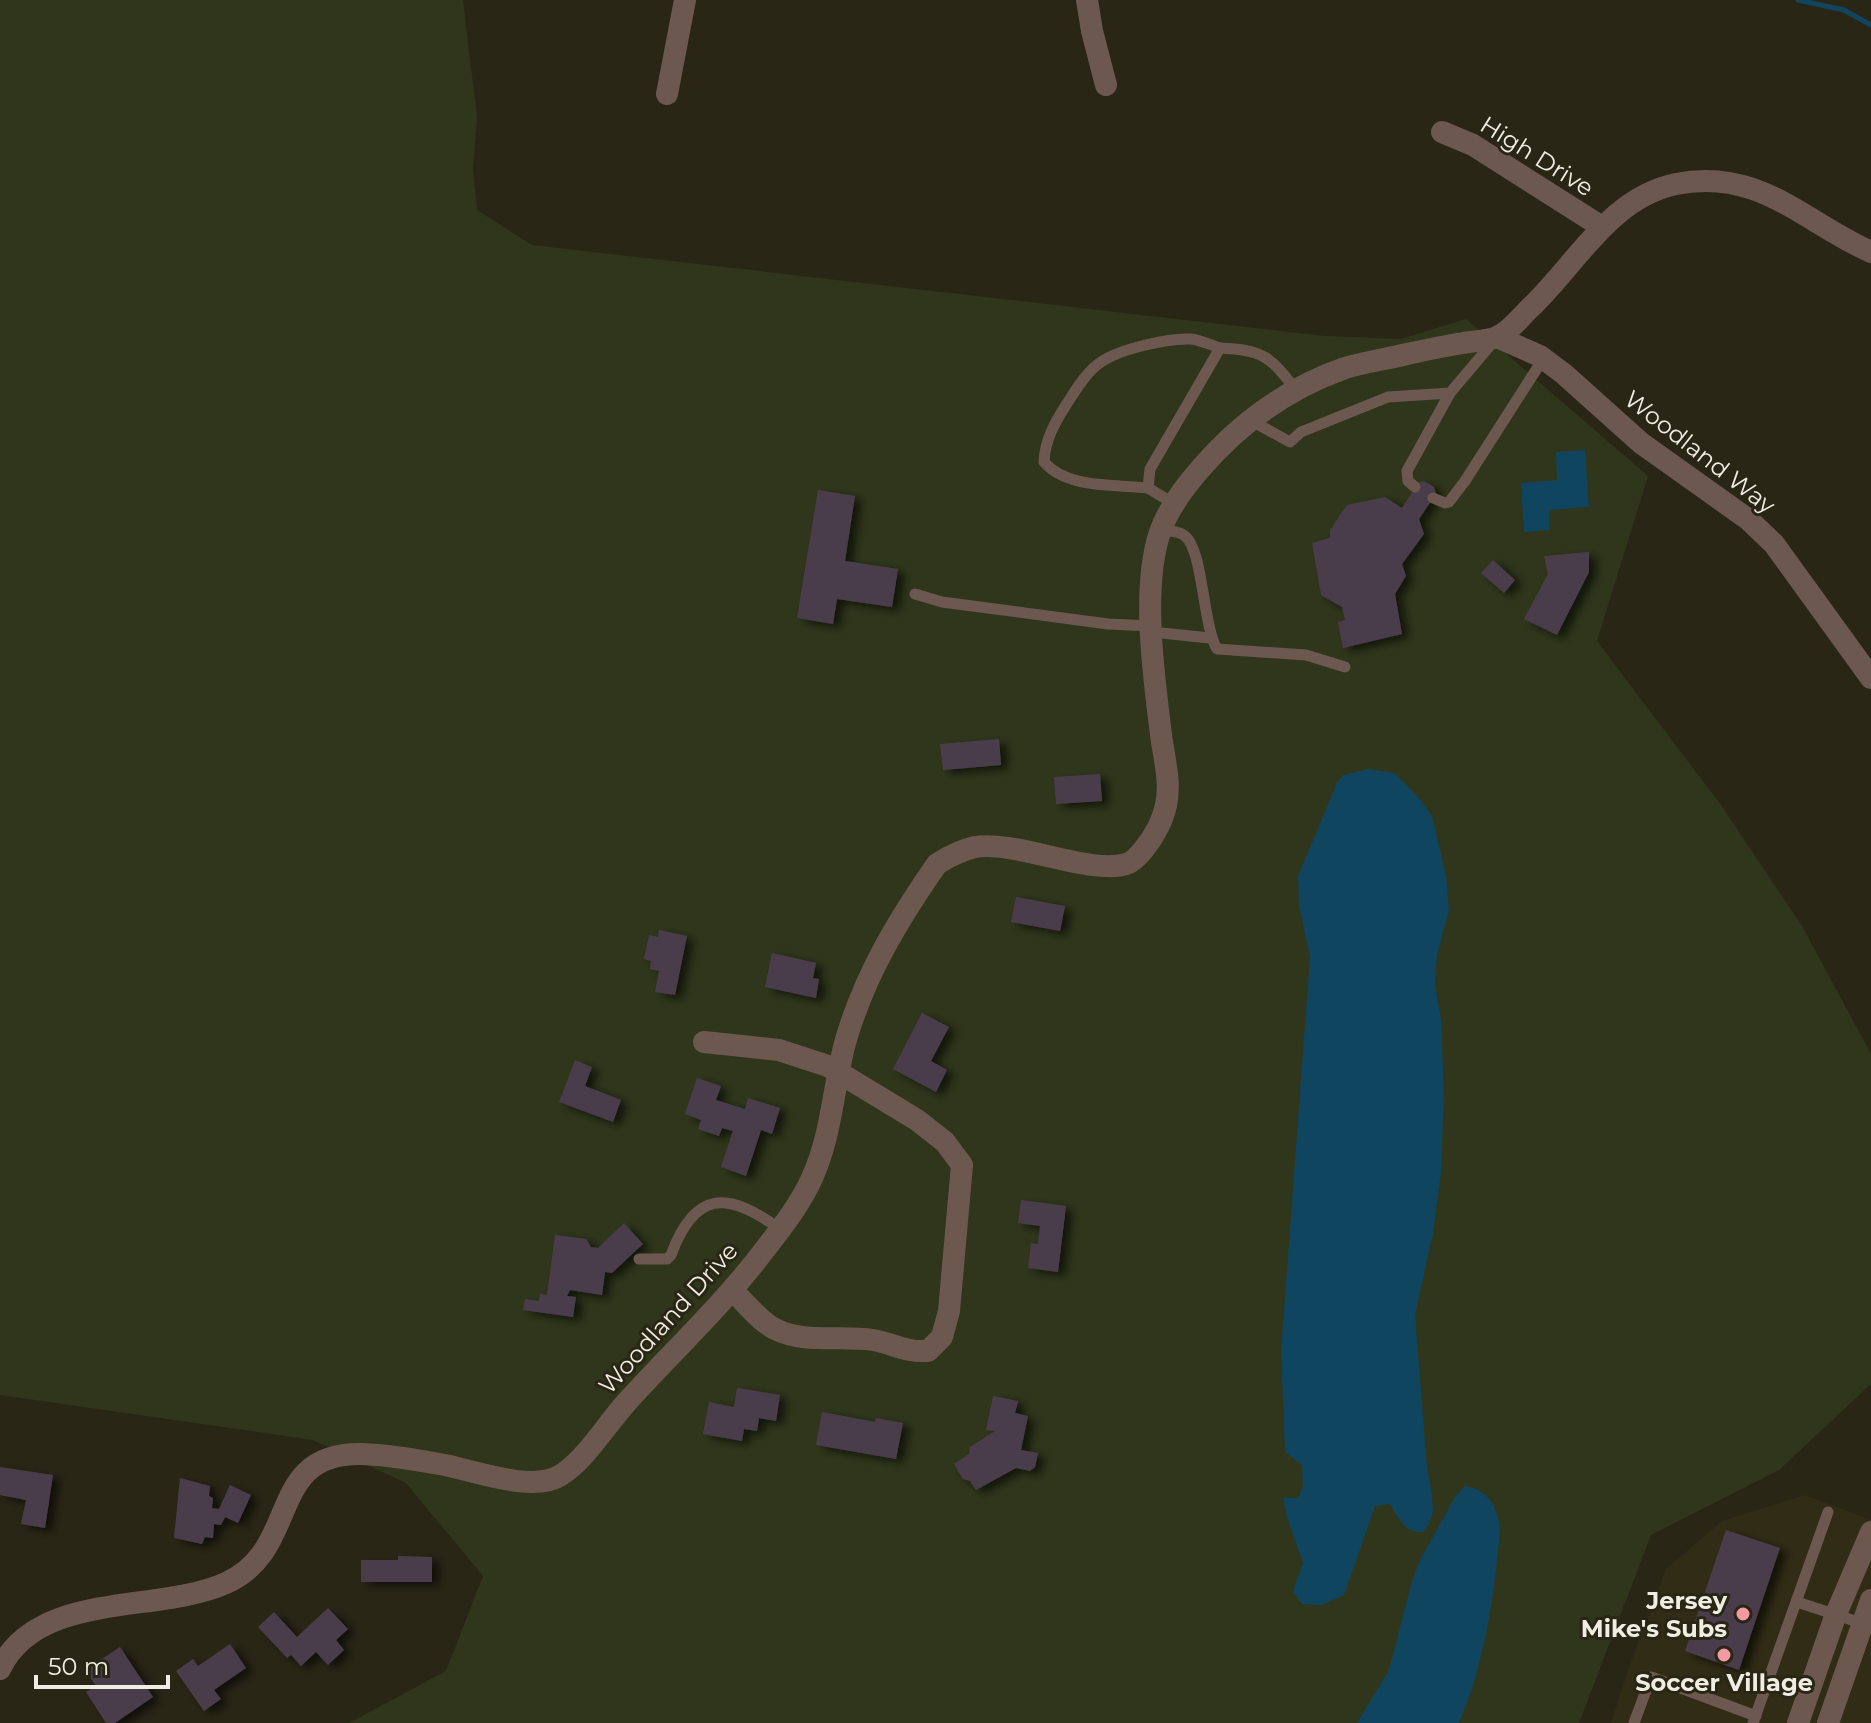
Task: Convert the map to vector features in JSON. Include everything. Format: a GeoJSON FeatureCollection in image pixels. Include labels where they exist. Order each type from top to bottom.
{"type":"FeatureCollection","features":[{"type":"Feature","properties":{"kind":"street"},"geometry":{"type":"LineString","coordinates":[[667,94],[685,0]]}},
{"type":"Feature","properties":{"kind":"street"},"geometry":{"type":"LineString","coordinates":[[1087,0],[1106,85]]}},
{"type":"Feature","properties":{"kind":"street","name":"High Drive"},"geometry":{"type":"LineString","coordinates":[[1442,132],[1473,145],[1602,227]]}},
{"type":"Feature","properties":{"kind":"street"},"geometry":{"type":"LineString","coordinates":[[1497,337],[1554,286],[1610,218],[1645,193],[1678,183],[1712,181],[1759,190],[1871,252]]}},
{"type":"Feature","properties":{"kind":"street","name":"Woodland Way"},"geometry":{"type":"LineString","coordinates":[[1497,337],[1543,359],[1564,374],[1641,443],[1749,520],[1774,544],[1871,678]]}},
{"type":"Feature","properties":{"kind":"street","name":"Woodland Drive"},"geometry":{"type":"LineString","coordinates":[[0,1669],[7,1655],[24,1637],[58,1620],[92,1610],[143,1603],[224,1585],[240,1576],[264,1553],[275,1536],[290,1495],[304,1472],[337,1455],[403,1457],[535,1482],[560,1476],[733,1291],[780,1229],[812,1178],[833,1115],[839,1072],[856,1006],[878,954],[937,864],[976,847],[1005,848],[1106,866],[1126,864],[1148,845],[1167,803],[1168,777],[1152,629],[1152,577],[1161,530],[1173,503],[1226,440],[1295,389],[1347,368],[1497,337]]}},
{"type":"Feature","properties":{"kind":"street"},"geometry":{"type":"LineString","coordinates":[[704,1042],[779,1050],[839,1072],[917,1120],[945,1142],[962,1165],[949,1311],[942,1337],[928,1351],[907,1351],[867,1339],[785,1334],[771,1327],[733,1291]]}},
{"type":"Feature","properties":{"kind":"street"},"geometry":{"type":"LineString","coordinates":[[1798,1723],[1836,1614],[1871,1532]]}},
{"type":"Feature","properties":{"kind":"street"},"geometry":{"type":"LineString","coordinates":[[1828,1723],[1867,1625],[1871,1600]]}},
{"type":"Feature","properties":{"kind":"lane"},"geometry":{"type":"LineString","coordinates":[[1415,487],[1408,481],[1407,471],[1450,393],[1497,337]]}},
{"type":"Feature","properties":{"kind":"lane"},"geometry":{"type":"LineString","coordinates":[[1173,503],[1148,488],[1072,480],[1054,474],[1044,462],[1045,444],[1083,380],[1099,363],[1115,354],[1172,340],[1193,339],[1220,348],[1245,349],[1272,360],[1295,389]]}},
{"type":"Feature","properties":{"kind":"lane"},"geometry":{"type":"LineString","coordinates":[[1148,488],[1150,469],[1220,348]]}},
{"type":"Feature","properties":{"kind":"lane"},"geometry":{"type":"LineString","coordinates":[[1433,498],[1449,502],[1543,359]]}},
{"type":"Feature","properties":{"kind":"lane"},"geometry":{"type":"LineString","coordinates":[[1250,420],[1290,442],[1301,432],[1388,397],[1450,393]]}},
{"type":"Feature","properties":{"kind":"lane"},"geometry":{"type":"LineString","coordinates":[[1161,530],[1184,534],[1193,545],[1209,615],[1210,638],[1217,649],[1306,655],[1345,667]]}},
{"type":"Feature","properties":{"kind":"lane"},"geometry":{"type":"LineString","coordinates":[[915,594],[942,602],[1210,638]]}},
{"type":"Feature","properties":{"kind":"lane"},"geometry":{"type":"LineString","coordinates":[[639,1259],[667,1259],[687,1220],[707,1204],[733,1205],[780,1229]]}},
{"type":"Feature","properties":{"kind":"lane"},"geometry":{"type":"LineString","coordinates":[[1634,1723],[1651,1677],[1755,1719],[1828,1512]]}},
{"type":"Feature","properties":{"kind":"lane"},"geometry":{"type":"LineString","coordinates":[[1797,1602],[1867,1625]]}},
{"type":"Feature","properties":{"kind":"shaded area"},"geometry":{"type":"Polygon","coordinates":[[[1805,1495],[1871,1520],[1871,1723],[1611,1723],[1666,1569],[1722,1521],[1805,1495]]]}},
{"type":"Feature","properties":{"kind":"green space"},"geometry":{"type":"Polygon","coordinates":[[[0,0],[463,0],[477,117],[473,169],[477,210],[532,245],[1325,336],[1401,339],[1466,319],[1648,476],[1597,641],[1721,805],[1802,926],[1871,1054],[1871,1384],[1779,1470],[1651,1535],[1579,1723],[349,1723],[446,1671],[483,1576],[406,1483],[313,1440],[0,1395],[0,0]]]}},
{"type":"Feature","properties":{"kind":"water"},"geometry":{"type":"Polygon","coordinates":[[[1585,450],[1589,507],[1549,510],[1549,530],[1524,532],[1521,483],[1557,480],[1556,452],[1585,450]]]}},
{"type":"Feature","properties":{"kind":"water"},"geometry":{"type":"Polygon","coordinates":[[[1369,769],[1394,773],[1432,816],[1446,876],[1449,910],[1437,955],[1435,984],[1441,1020],[1444,1094],[1441,1172],[1433,1233],[1415,1315],[1433,1512],[1423,1532],[1416,1532],[1403,1524],[1390,1504],[1375,1506],[1344,1595],[1322,1605],[1302,1604],[1293,1591],[1303,1563],[1283,1498],[1298,1498],[1303,1486],[1302,1465],[1285,1452],[1281,1351],[1310,957],[1299,905],[1298,876],[1337,783],[1343,775],[1369,769]]]}},
{"type":"Feature","properties":{"kind":"water"},"geometry":{"type":"Polygon","coordinates":[[[1465,1486],[1478,1490],[1492,1503],[1500,1532],[1484,1643],[1459,1723],[1357,1723],[1389,1670],[1420,1560],[1455,1497],[1465,1486]]]}},
{"type":"Feature","properties":{"kind":"building"},"geometry":{"type":"Polygon","coordinates":[[[1424,481],[1434,487],[1436,494],[1419,519],[1424,534],[1402,564],[1406,576],[1395,594],[1402,634],[1343,648],[1338,622],[1345,620],[1342,607],[1321,595],[1312,543],[1330,538],[1330,530],[1347,505],[1385,497],[1402,508],[1418,483],[1424,481]]]}},
{"type":"Feature","properties":{"kind":"building"},"geometry":{"type":"Polygon","coordinates":[[[818,490],[855,496],[845,561],[898,569],[892,607],[837,599],[833,624],[797,618],[818,490]]]}},
{"type":"Feature","properties":{"kind":"building"},"geometry":{"type":"Polygon","coordinates":[[[1589,552],[1589,572],[1557,635],[1524,619],[1548,574],[1544,556],[1589,552]]]}},
{"type":"Feature","properties":{"kind":"building"},"geometry":{"type":"Polygon","coordinates":[[[1493,560],[1515,580],[1504,593],[1481,573],[1493,560]]]}},
{"type":"Feature","properties":{"kind":"building"},"geometry":{"type":"Polygon","coordinates":[[[999,739],[1001,765],[943,770],[940,744],[999,739]]]}},
{"type":"Feature","properties":{"kind":"building"},"geometry":{"type":"Polygon","coordinates":[[[1100,774],[1102,801],[1056,804],[1054,777],[1100,774]]]}},
{"type":"Feature","properties":{"kind":"building"},"geometry":{"type":"Polygon","coordinates":[[[1016,897],[1065,906],[1060,931],[1011,922],[1016,897]]]}},
{"type":"Feature","properties":{"kind":"building"},"geometry":{"type":"Polygon","coordinates":[[[659,930],[687,936],[675,995],[655,992],[659,971],[650,969],[651,961],[644,959],[649,935],[658,937],[659,930]]]}},
{"type":"Feature","properties":{"kind":"building"},"geometry":{"type":"Polygon","coordinates":[[[772,953],[816,963],[813,978],[819,979],[816,998],[765,987],[772,953]]]}},
{"type":"Feature","properties":{"kind":"building"},"geometry":{"type":"Polygon","coordinates":[[[922,1013],[949,1027],[931,1061],[947,1070],[936,1092],[893,1069],[922,1013]]]}},
{"type":"Feature","properties":{"kind":"building"},"geometry":{"type":"Polygon","coordinates":[[[575,1060],[592,1067],[585,1086],[621,1100],[613,1122],[559,1102],[575,1060]]]}},
{"type":"Feature","properties":{"kind":"building"},"geometry":{"type":"Polygon","coordinates":[[[697,1078],[721,1086],[716,1100],[745,1109],[748,1098],[780,1108],[772,1134],[761,1130],[746,1176],[721,1167],[733,1131],[722,1128],[719,1136],[698,1129],[701,1120],[685,1114],[697,1078]]]}},
{"type":"Feature","properties":{"kind":"building"},"geometry":{"type":"Polygon","coordinates":[[[1021,1200],[1066,1206],[1058,1272],[1028,1268],[1031,1243],[1038,1244],[1040,1226],[1018,1223],[1021,1200]]]}},
{"type":"Feature","properties":{"kind":"building"},"geometry":{"type":"Polygon","coordinates":[[[624,1223],[643,1244],[612,1273],[605,1272],[602,1295],[570,1290],[567,1296],[576,1297],[573,1317],[523,1310],[525,1299],[539,1301],[540,1294],[547,1295],[555,1235],[586,1239],[591,1247],[598,1248],[624,1223]]]}},
{"type":"Feature","properties":{"kind":"building"},"geometry":{"type":"Polygon","coordinates":[[[737,1388],[780,1395],[776,1421],[759,1418],[757,1431],[744,1429],[742,1441],[703,1434],[709,1402],[734,1407],[737,1388]]]}},
{"type":"Feature","properties":{"kind":"building"},"geometry":{"type":"Polygon","coordinates":[[[993,1396],[1018,1401],[1015,1413],[1028,1416],[1021,1450],[1038,1453],[1035,1467],[1030,1471],[1016,1468],[976,1490],[970,1481],[963,1479],[954,1464],[969,1454],[970,1447],[995,1431],[986,1430],[993,1396]]]}},
{"type":"Feature","properties":{"kind":"building"},"geometry":{"type":"Polygon","coordinates":[[[822,1412],[875,1422],[876,1418],[903,1423],[896,1459],[816,1445],[822,1412]]]}},
{"type":"Feature","properties":{"kind":"building"},"geometry":{"type":"Polygon","coordinates":[[[0,1467],[53,1475],[45,1528],[21,1524],[26,1500],[0,1495],[0,1467]]]}},
{"type":"Feature","properties":{"kind":"building"},"geometry":{"type":"Polygon","coordinates":[[[180,1478],[210,1486],[212,1508],[219,1509],[230,1485],[251,1495],[238,1523],[225,1517],[221,1525],[214,1524],[213,1538],[205,1537],[202,1544],[174,1538],[180,1478]]]}},
{"type":"Feature","properties":{"kind":"building"},"geometry":{"type":"Polygon","coordinates":[[[1726,1530],[1780,1548],[1739,1670],[1685,1651],[1726,1530]]]}},
{"type":"Feature","properties":{"kind":"building"},"geometry":{"type":"Polygon","coordinates":[[[398,1556],[432,1557],[432,1582],[361,1582],[361,1560],[398,1560],[398,1556]]]}},
{"type":"Feature","properties":{"kind":"building"},"geometry":{"type":"Polygon","coordinates":[[[328,1608],[348,1629],[336,1640],[344,1650],[328,1665],[316,1652],[301,1666],[291,1655],[287,1658],[258,1627],[274,1612],[297,1637],[328,1608]]]}},
{"type":"Feature","properties":{"kind":"building"},"geometry":{"type":"Polygon","coordinates":[[[230,1644],[246,1668],[214,1690],[221,1699],[204,1711],[176,1671],[193,1659],[198,1666],[230,1644]]]}},
{"type":"Feature","properties":{"kind":"building"},"geometry":{"type":"Polygon","coordinates":[[[120,1647],[153,1697],[115,1723],[106,1723],[86,1692],[96,1686],[85,1670],[120,1647]]]}},
{"type":"Feature","properties":{"kind":"waterway"},"geometry":{"type":"LineString","coordinates":[[1798,0],[1844,10],[1871,25]]}},
{"type":"Feature","properties":{"kind":"place","name":"Jersey Mike's Subs"},"geometry":{"type":"Point","coordinates":[1743,1614]}},
{"type":"Feature","properties":{"kind":"place","name":"Soccer Village"},"geometry":{"type":"Point","coordinates":[1724,1655]}}]}
